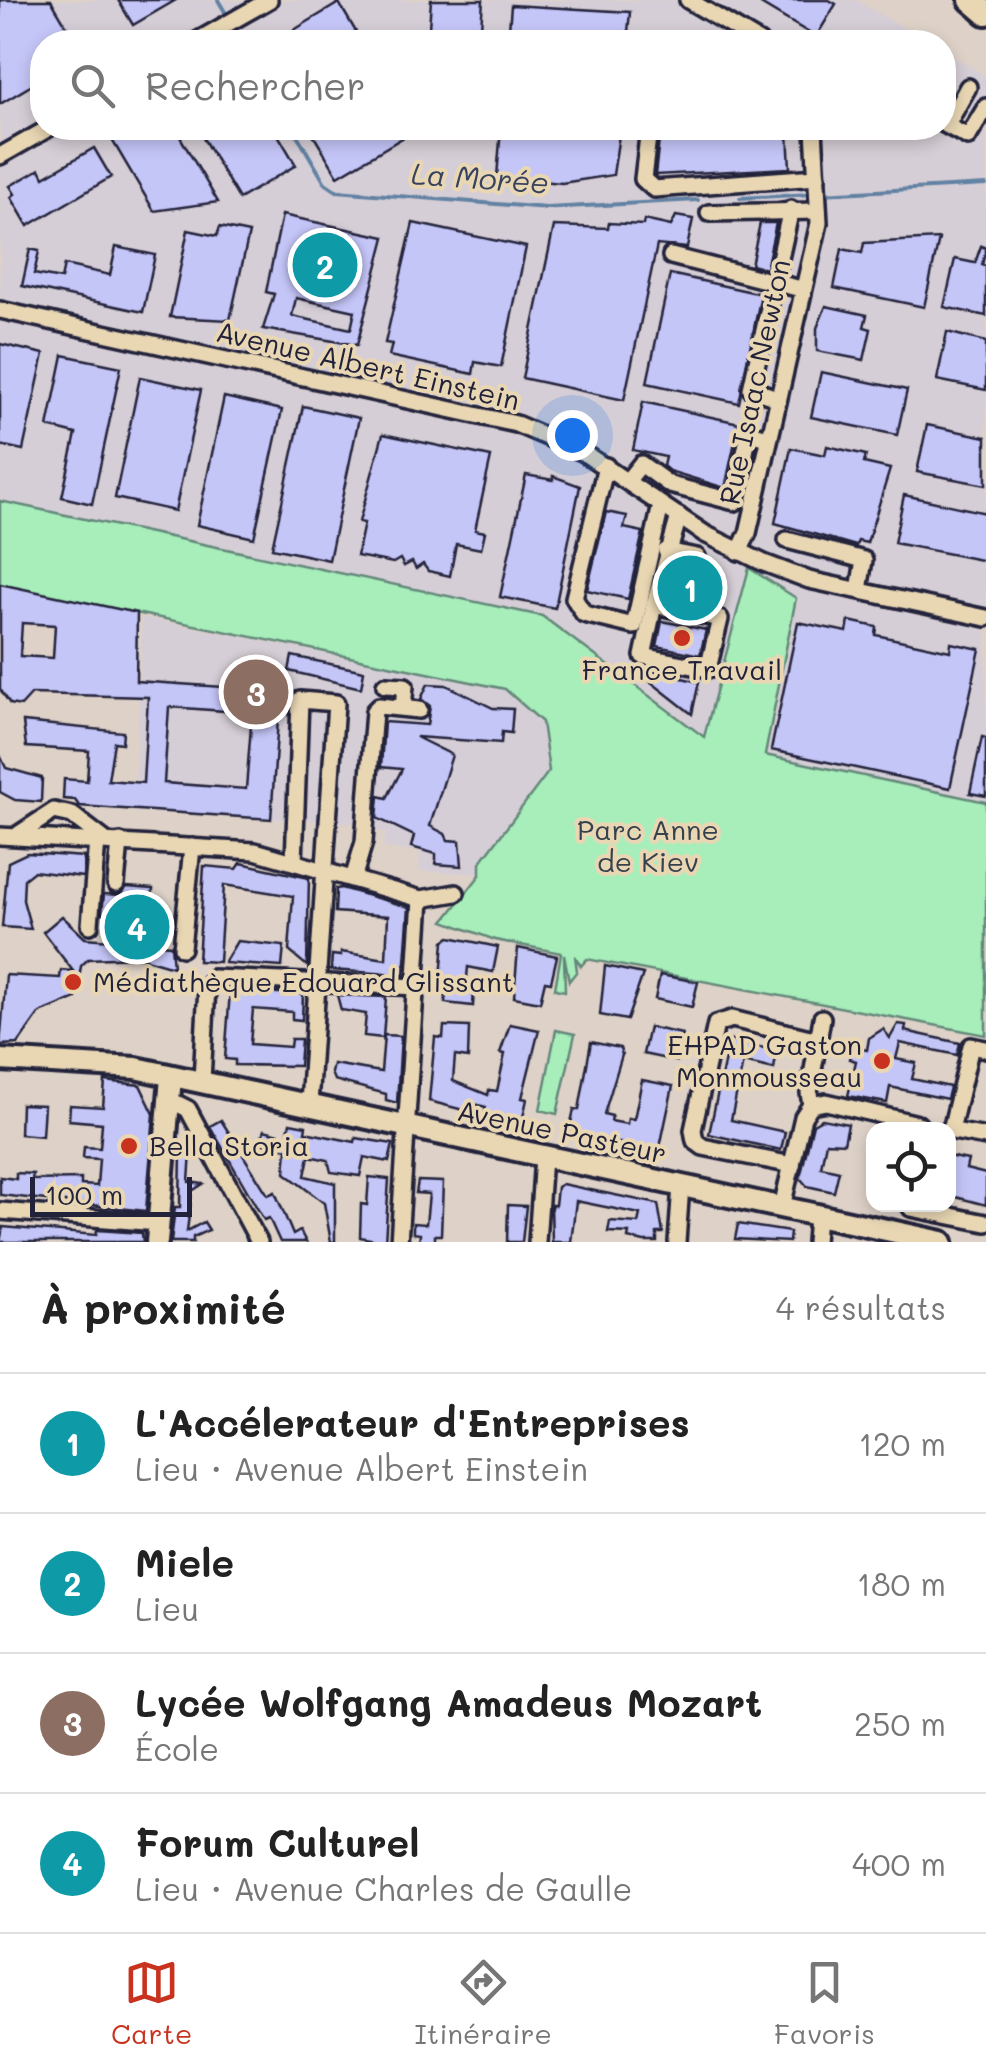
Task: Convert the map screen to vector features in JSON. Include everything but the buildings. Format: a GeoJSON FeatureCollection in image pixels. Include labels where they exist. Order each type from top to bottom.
{"type":"FeatureCollection","features":[{"type":"Feature","properties":{"kind":"highway"},"geometry":{"type":"LineString","coordinates":[[971,0],[986,14]]}},
{"type":"Feature","properties":{"kind":"main road"},"geometry":{"type":"LineString","coordinates":[[0,1060],[136,1064],[171,1076]]}},
{"type":"Feature","properties":{"kind":"main road"},"geometry":{"type":"LineString","coordinates":[[0,1070],[136,1079],[171,1076]]}},
{"type":"Feature","properties":{"kind":"main road","name":"Avenue Pasteur"},"geometry":{"type":"LineString","coordinates":[[171,1076],[942,1242]]}},
{"type":"Feature","properties":{"kind":"main road"},"geometry":{"type":"LineString","coordinates":[[158,1232],[171,1076]]}},
{"type":"Feature","properties":{"kind":"street"},"geometry":{"type":"LineString","coordinates":[[217,30],[269,0]]}},
{"type":"Feature","properties":{"kind":"street"},"geometry":{"type":"LineString","coordinates":[[688,0],[739,30]]}},
{"type":"Feature","properties":{"kind":"street"},"geometry":{"type":"LineString","coordinates":[[956,107],[968,88]]}},
{"type":"Feature","properties":{"kind":"street"},"geometry":{"type":"LineString","coordinates":[[956,131],[968,137],[986,107]]}},
{"type":"Feature","properties":{"kind":"street"},"geometry":{"type":"LineString","coordinates":[[0,156],[30,139]]}},
{"type":"Feature","properties":{"kind":"street"},"geometry":{"type":"LineString","coordinates":[[648,140],[644,179],[654,190],[818,199]]}},
{"type":"Feature","properties":{"kind":"street","name":"Rue Isaac Newton"},"geometry":{"type":"LineString","coordinates":[[738,552],[748,533],[802,288],[818,199],[819,140]]}},
{"type":"Feature","properties":{"kind":"street"},"geometry":{"type":"LineString","coordinates":[[709,213],[791,209],[818,199]]}},
{"type":"Feature","properties":{"kind":"street"},"geometry":{"type":"LineString","coordinates":[[777,398],[751,388],[791,209]]}},
{"type":"Feature","properties":{"kind":"street"},"geometry":{"type":"LineString","coordinates":[[670,256],[802,288]]}},
{"type":"Feature","properties":{"kind":"street","name":"Avenue Albert Einstein"},"geometry":{"type":"LineString","coordinates":[[0,310],[475,412],[534,431],[606,466],[738,552],[810,580],[986,618]]}},
{"type":"Feature","properties":{"kind":"street"},"geometry":{"type":"LineString","coordinates":[[628,480],[641,464],[670,485],[735,502],[749,433],[769,438]]}},
{"type":"Feature","properties":{"kind":"street"},"geometry":{"type":"LineString","coordinates":[[606,466],[574,598],[584,614],[634,626],[661,504]]}},
{"type":"Feature","properties":{"kind":"street"},"geometry":{"type":"LineString","coordinates":[[654,604],[720,619],[708,669],[642,656],[666,551],[678,516]]}},
{"type":"Feature","properties":{"kind":"street"},"geometry":{"type":"LineString","coordinates":[[787,540],[864,560],[859,590]]}},
{"type":"Feature","properties":{"kind":"street"},"geometry":{"type":"LineString","coordinates":[[666,551],[697,557]]}},
{"type":"Feature","properties":{"kind":"street"},"geometry":{"type":"LineString","coordinates":[[353,879],[364,842],[374,711],[379,706],[411,709],[405,686],[384,685]]}},
{"type":"Feature","properties":{"kind":"street"},"geometry":{"type":"LineString","coordinates":[[294,862],[300,700],[336,702],[328,872],[309,1104]]}},
{"type":"Feature","properties":{"kind":"street"},"geometry":{"type":"LineString","coordinates":[[19,834],[54,811],[72,815],[108,841],[116,884]]}},
{"type":"Feature","properties":{"kind":"street"},"geometry":{"type":"LineString","coordinates":[[0,836],[19,834],[255,852],[421,898],[456,894]]}},
{"type":"Feature","properties":{"kind":"street"},"geometry":{"type":"LineString","coordinates":[[90,924],[108,841]]}},
{"type":"Feature","properties":{"kind":"street"},"geometry":{"type":"LineString","coordinates":[[182,948],[192,847]]}},
{"type":"Feature","properties":{"kind":"street"},"geometry":{"type":"LineString","coordinates":[[399,1242],[421,898]]}},
{"type":"Feature","properties":{"kind":"street"},"geometry":{"type":"LineString","coordinates":[[202,1081],[208,986],[213,978],[418,987]]}},
{"type":"Feature","properties":{"kind":"street"},"geometry":{"type":"LineString","coordinates":[[812,1105],[808,1093],[822,1018]]}},
{"type":"Feature","properties":{"kind":"street"},"geometry":{"type":"LineString","coordinates":[[792,1166],[702,1147],[693,1130],[716,1024],[732,1019],[818,1040]]}},
{"type":"Feature","properties":{"kind":"street"},"geometry":{"type":"LineString","coordinates":[[951,1122],[971,1046],[986,1048]]}},
{"type":"Feature","properties":{"kind":"street"},"geometry":{"type":"LineString","coordinates":[[168,1099],[188,1109],[259,1242]]}},
{"type":"Feature","properties":{"kind":"street"},"geometry":{"type":"LineString","coordinates":[[782,1207],[804,1117],[812,1105],[826,1102],[910,1122]]}},
{"type":"Feature","properties":{"kind":"street"},"geometry":{"type":"LineString","coordinates":[[956,1131],[986,1137]]}},
{"type":"Feature","properties":{"kind":"street"},"geometry":{"type":"LineString","coordinates":[[538,1242],[543,1157]]}},
{"type":"Feature","properties":{"kind":"street"},"geometry":{"type":"LineString","coordinates":[[677,1242],[681,1186]]}},
{"type":"Feature","properties":{"kind":"street"},"geometry":{"type":"LineString","coordinates":[[0,1212],[158,1232]]}},
{"type":"Feature","properties":{"kind":"street"},"geometry":{"type":"LineString","coordinates":[[906,1234],[910,1212]]}},
{"type":"Feature","properties":{"kind":"street"},"geometry":{"type":"LineString","coordinates":[[937,1212],[986,1223]]}},
{"type":"Feature","properties":{"kind":"street"},"geometry":{"type":"LineString","coordinates":[[816,1242],[817,1216]]}},
{"type":"Feature","properties":{"kind":"shaded area"},"geometry":{"type":"Polygon","coordinates":[[[0,0],[856,0],[908,30],[30,30],[30,140],[956,140],[956,58],[986,76],[986,802],[765,755],[796,598],[748,569],[705,738],[542,616],[0,501],[0,0]]]}},
{"type":"Feature","properties":{"kind":"shaded area"},"geometry":{"type":"Polygon","coordinates":[[[142,617],[505,689],[542,722],[549,771],[480,863],[480,874],[419,871],[420,852],[384,848],[385,832],[360,830],[360,823],[134,812],[142,617]]]}},
{"type":"Feature","properties":{"kind":"green space","name":"Parc Anne de Kiev"},"geometry":{"type":"Polygon","coordinates":[[[0,501],[542,616],[704,737],[749,568],[796,598],[765,755],[986,802],[986,1035],[587,959],[581,966],[575,956],[577,971],[569,981],[564,954],[565,991],[555,989],[561,953],[495,940],[444,921],[480,875],[480,863],[549,771],[542,722],[505,689],[0,585],[0,501]]]}},
{"type":"Feature","properties":{"kind":"green space"},"geometry":{"type":"Polygon","coordinates":[[[556,1030],[575,1034],[557,1114],[540,1110],[556,1030]]]}},
{"type":"Feature","properties":{"kind":"waterway","name":"La Morée"},"geometry":{"type":"LineString","coordinates":[[218,0],[228,17]]}},
{"type":"Feature","properties":{"kind":"waterway","name":"La Morée"},"geometry":{"type":"LineString","coordinates":[[233,25],[236,30]]}},
{"type":"Feature","properties":{"kind":"waterway","name":"La Morée"},"geometry":{"type":"LineString","coordinates":[[300,140],[325,183],[337,191],[547,208],[698,200]]}},
{"type":"Feature","properties":{"kind":"waterway","name":"La Morée"},"geometry":{"type":"LineString","coordinates":[[821,194],[986,185]]}},
{"type":"Feature","properties":{"kind":"waterway","name":"La Morée"},"geometry":{"type":"LineString","coordinates":[[740,198],[812,194]]}},
{"type":"Feature","properties":{"kind":"place","name":"Miele"},"geometry":{"type":"Point","coordinates":[325,265]}},
{"type":"Feature","properties":{"kind":"place","name":"L'Accélerateur d'Entreprises"},"geometry":{"type":"Point","coordinates":[690,588]}},
{"type":"Feature","properties":{"kind":"place","name":"France Travail"},"geometry":{"type":"Point","coordinates":[682,638]}},
{"type":"Feature","properties":{"kind":"place","name":"Lycée Wolfgang Amadeus Mozart"},"geometry":{"type":"Point","coordinates":[256,692]}},
{"type":"Feature","properties":{"kind":"place","name":"Forum Culturel"},"geometry":{"type":"Point","coordinates":[137,927]}},
{"type":"Feature","properties":{"kind":"place","name":"Médiathèque Edouard Glissant"},"geometry":{"type":"Point","coordinates":[73,982]}},
{"type":"Feature","properties":{"kind":"place","name":"EHPAD Gaston Monmousseau"},"geometry":{"type":"Point","coordinates":[882,1061]}},
{"type":"Feature","properties":{"kind":"place","name":"Bella Storia"},"geometry":{"type":"Point","coordinates":[129,1146]}}]}
